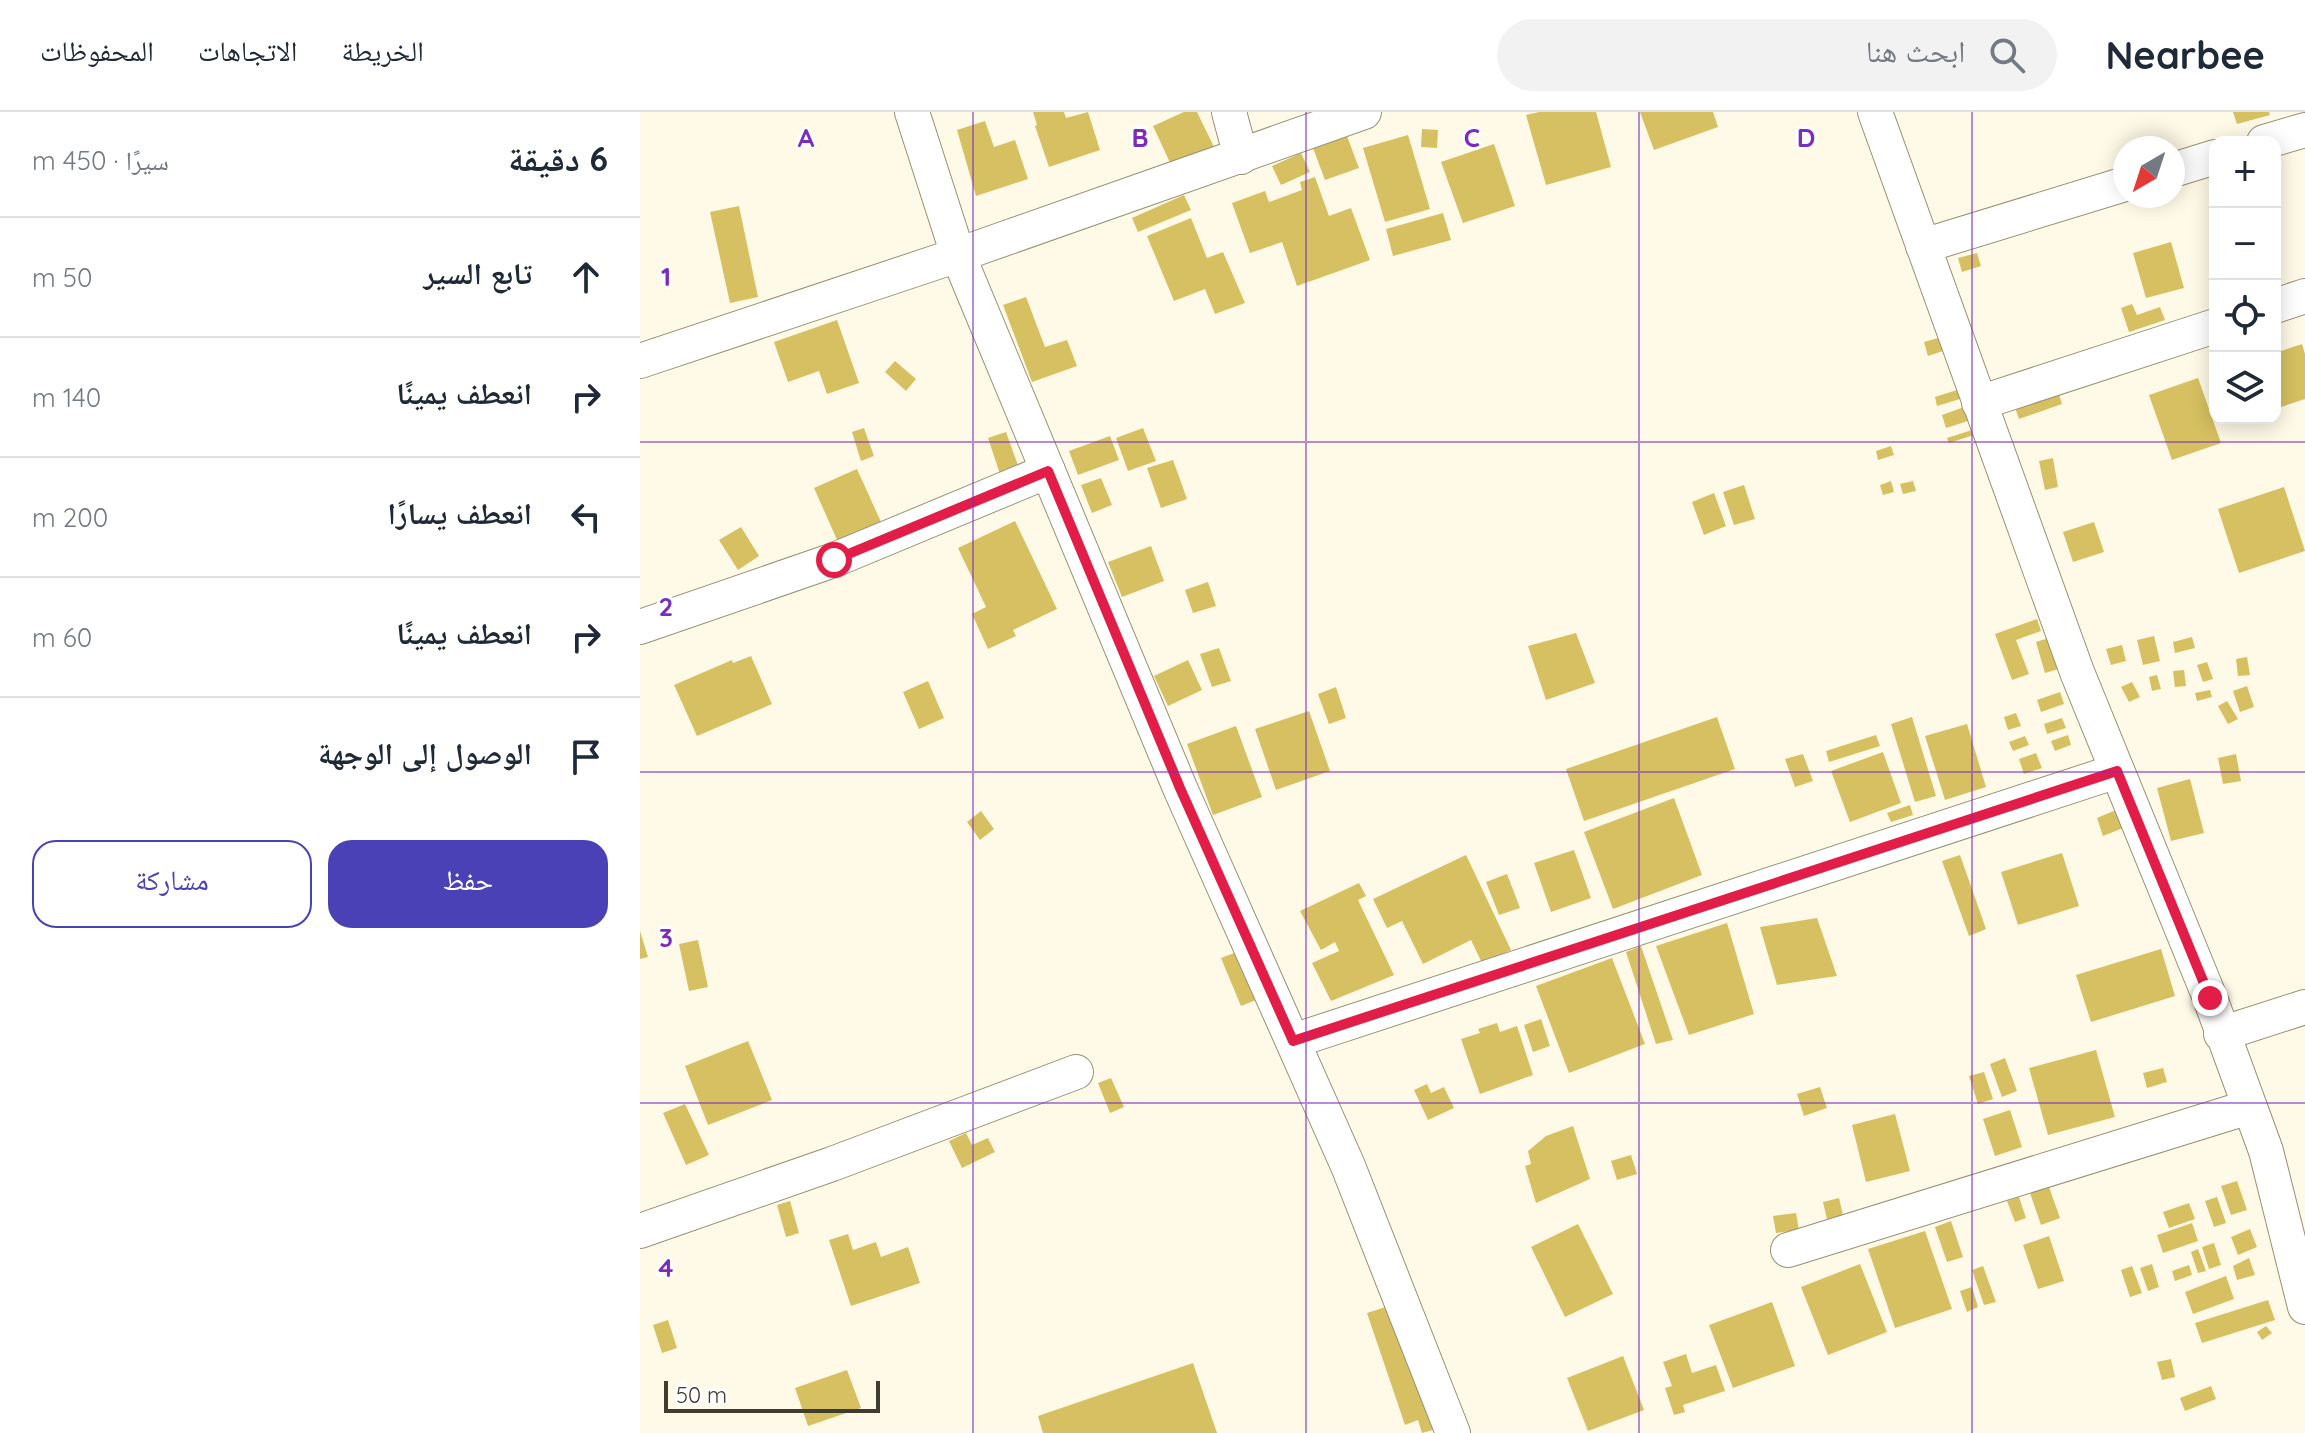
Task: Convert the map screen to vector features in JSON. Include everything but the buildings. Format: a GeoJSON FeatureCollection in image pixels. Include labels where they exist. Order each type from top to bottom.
{"type":"FeatureCollection","features":[{"type":"Feature","properties":{"kind":"street"},"geometry":{"type":"LineString","coordinates":[[912,112],[958,255],[1180,788],[1348,1166],[1453,1433]]}},
{"type":"Feature","properties":{"kind":"street"},"geometry":{"type":"LineString","coordinates":[[1229,112],[1241,157]]}},
{"type":"Feature","properties":{"kind":"street"},"geometry":{"type":"LineString","coordinates":[[640,361],[958,255],[1364,112]]}},
{"type":"Feature","properties":{"kind":"street"},"geometry":{"type":"LineString","coordinates":[[1875,112],[2077,672],[2210,998],[2266,1151],[2305,1307]]}},
{"type":"Feature","properties":{"kind":"street"},"geometry":{"type":"LineString","coordinates":[[2281,137],[2305,130]]}},
{"type":"Feature","properties":{"kind":"street"},"geometry":{"type":"LineString","coordinates":[[2185,166],[2209,159]]}},
{"type":"Feature","properties":{"kind":"street"},"geometry":{"type":"LineString","coordinates":[[1923,246],[2113,188]]}},
{"type":"Feature","properties":{"kind":"street"},"geometry":{"type":"LineString","coordinates":[[2281,304],[2305,296]]}},
{"type":"Feature","properties":{"kind":"street"},"geometry":{"type":"LineString","coordinates":[[1979,403],[2209,328]]}},
{"type":"Feature","properties":{"kind":"street"},"geometry":{"type":"LineString","coordinates":[[640,627],[834,560],[1048,471]]}},
{"type":"Feature","properties":{"kind":"street"},"geometry":{"type":"LineString","coordinates":[[1293,1041],[2117,771]]}},
{"type":"Feature","properties":{"kind":"street"},"geometry":{"type":"LineString","coordinates":[[2221,1034],[2305,1007]]}},
{"type":"Feature","properties":{"kind":"street"},"geometry":{"type":"LineString","coordinates":[[640,1231],[832,1164],[1076,1072]]}},
{"type":"Feature","properties":{"kind":"street"},"geometry":{"type":"LineString","coordinates":[[1788,1250],[2249,1107]]}},
{"type":"Feature","properties":{"kind":"route"},"geometry":{"type":"LineString","coordinates":[[834,560],[1048,471],[1180,788],[1293,1041],[2117,771],[2210,998]]}}]}
